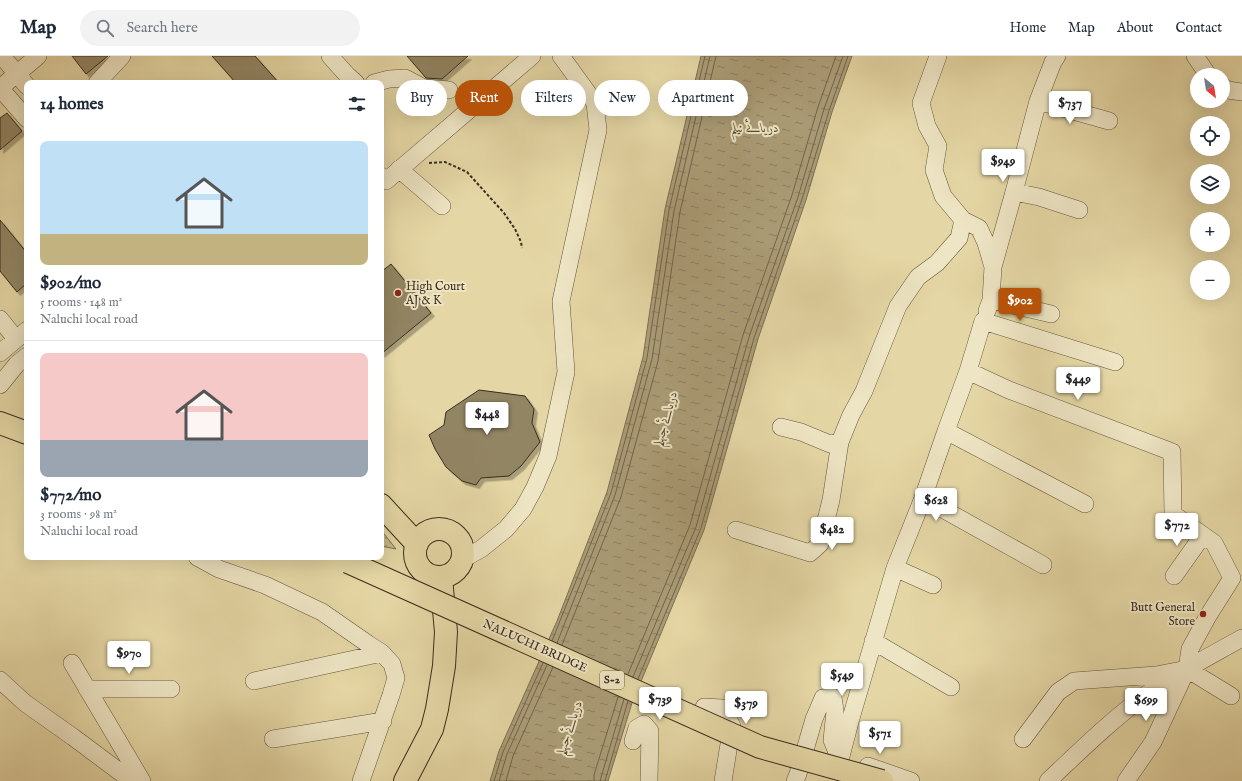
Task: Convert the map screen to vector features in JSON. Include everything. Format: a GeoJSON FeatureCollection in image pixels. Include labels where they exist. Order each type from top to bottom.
{"type":"FeatureCollection","features":[{"type":"Feature","properties":{"kind":"highway"},"geometry":{"type":"LineString","coordinates":[[0,423],[24,432]]}},
{"type":"Feature","properties":{"kind":"highway"},"geometry":{"type":"LineString","coordinates":[[384,508],[417,544]]}},
{"type":"Feature","properties":{"kind":"highway"},"geometry":{"type":"LineString","coordinates":[[436,529],[452,532],[462,543],[464,551],[463,559],[456,572],[441,578],[433,577],[420,568],[416,560],[415,552],[417,544],[428,532],[436,529]]}},
{"type":"Feature","properties":{"kind":"highway","name":"NALUCHI BRIDGE"},"geometry":{"type":"LineString","coordinates":[[342,560],[760,747],[882,781]]}},
{"type":"Feature","properties":{"kind":"highway"},"geometry":{"type":"LineString","coordinates":[[405,781],[432,729],[439,695],[444,666],[446,632],[441,578]]}},
{"type":"Feature","properties":{"kind":"street"},"geometry":{"type":"LineString","coordinates":[[2,56],[22,80]]}},
{"type":"Feature","properties":{"kind":"street"},"geometry":{"type":"LineString","coordinates":[[24,116],[0,88],[22,80],[38,56]]}},
{"type":"Feature","properties":{"kind":"street"},"geometry":{"type":"LineString","coordinates":[[100,80],[122,56]]}},
{"type":"Feature","properties":{"kind":"street"},"geometry":{"type":"LineString","coordinates":[[330,56],[353,80]]}},
{"type":"Feature","properties":{"kind":"street"},"geometry":{"type":"LineString","coordinates":[[384,179],[386,181],[532,56]]}},
{"type":"Feature","properties":{"kind":"street"},"geometry":{"type":"LineString","coordinates":[[463,559],[481,549],[506,529],[523,509],[535,487],[548,456],[566,372],[561,301],[598,130],[595,103],[561,56]]}},
{"type":"Feature","properties":{"kind":"street"},"geometry":{"type":"LineString","coordinates":[[938,56],[921,103],[927,126],[938,146],[934,170],[942,196],[963,220],[979,228],[986,243],[993,267]]}},
{"type":"Feature","properties":{"kind":"street"},"geometry":{"type":"LineString","coordinates":[[840,760],[895,568],[923,498],[991,300],[993,267],[1038,101],[1053,62],[1057,56]]}},
{"type":"Feature","properties":{"kind":"street"},"geometry":{"type":"LineString","coordinates":[[1195,56],[1203,68]]}},
{"type":"Feature","properties":{"kind":"street"},"geometry":{"type":"LineString","coordinates":[[384,80],[405,78],[424,88],[449,90]]}},
{"type":"Feature","properties":{"kind":"street"},"geometry":{"type":"LineString","coordinates":[[1230,90],[1242,92]]}},
{"type":"Feature","properties":{"kind":"street"},"geometry":{"type":"LineString","coordinates":[[1038,101],[1109,121]]}},
{"type":"Feature","properties":{"kind":"street"},"geometry":{"type":"LineString","coordinates":[[399,169],[442,206]]}},
{"type":"Feature","properties":{"kind":"street"},"geometry":{"type":"LineString","coordinates":[[1014,192],[1039,197],[1079,210]]}},
{"type":"Feature","properties":{"kind":"street"},"geometry":{"type":"LineString","coordinates":[[736,530],[810,553],[820,544],[831,500],[840,442],[851,415],[864,390],[898,306],[918,277],[937,263],[959,238],[963,220]]}},
{"type":"Feature","properties":{"kind":"street"},"geometry":{"type":"LineString","coordinates":[[991,300],[1051,314]]}},
{"type":"Feature","properties":{"kind":"street"},"geometry":{"type":"LineString","coordinates":[[0,319],[22,334],[0,352]]}},
{"type":"Feature","properties":{"kind":"street"},"geometry":{"type":"LineString","coordinates":[[984,320],[1114,362]]}},
{"type":"Feature","properties":{"kind":"street"},"geometry":{"type":"LineString","coordinates":[[0,385],[17,364],[24,358]]}},
{"type":"Feature","properties":{"kind":"street"},"geometry":{"type":"LineString","coordinates":[[968,370],[1009,390],[1172,452],[1173,514],[1214,543],[1237,576],[1208,616],[1190,649],[1187,669],[1153,742],[1126,781]]}},
{"type":"Feature","properties":{"kind":"street"},"geometry":{"type":"LineString","coordinates":[[781,427],[801,432],[830,444],[840,442]]}},
{"type":"Feature","properties":{"kind":"street"},"geometry":{"type":"LineString","coordinates":[[946,431],[1085,504]]}},
{"type":"Feature","properties":{"kind":"street"},"geometry":{"type":"LineString","coordinates":[[923,498],[1043,565]]}},
{"type":"Feature","properties":{"kind":"street"},"geometry":{"type":"LineString","coordinates":[[1174,576],[1203,535]]}},
{"type":"Feature","properties":{"kind":"street"},"geometry":{"type":"LineString","coordinates":[[203,560],[219,568],[265,585],[322,612],[382,652],[392,664],[396,678],[383,721],[361,781]]}},
{"type":"Feature","properties":{"kind":"street"},"geometry":{"type":"LineString","coordinates":[[895,568],[933,585]]}},
{"type":"Feature","properties":{"kind":"street"},"geometry":{"type":"LineString","coordinates":[[1048,781],[1116,718],[1147,694],[1187,669],[1242,638]]}},
{"type":"Feature","properties":{"kind":"street"},"geometry":{"type":"LineString","coordinates":[[873,641],[951,686]]}},
{"type":"Feature","properties":{"kind":"street"},"geometry":{"type":"LineString","coordinates":[[254,681],[382,652]]}},
{"type":"Feature","properties":{"kind":"street"},"geometry":{"type":"LineString","coordinates":[[72,663],[142,781]]}},
{"type":"Feature","properties":{"kind":"street"},"geometry":{"type":"LineString","coordinates":[[1023,739],[1058,692],[1074,680],[1156,675],[1187,669],[1231,696]]}},
{"type":"Feature","properties":{"kind":"street"},"geometry":{"type":"LineString","coordinates":[[0,680],[25,703],[132,781]]}},
{"type":"Feature","properties":{"kind":"street"},"geometry":{"type":"LineString","coordinates":[[87,689],[171,689]]}},
{"type":"Feature","properties":{"kind":"street"},"geometry":{"type":"LineString","coordinates":[[795,781],[814,719],[823,698],[833,697],[835,711],[832,740],[848,781]]}},
{"type":"Feature","properties":{"kind":"street"},"geometry":{"type":"LineString","coordinates":[[704,707],[722,708],[732,726],[723,781]]}},
{"type":"Feature","properties":{"kind":"street"},"geometry":{"type":"LineString","coordinates":[[273,739],[383,721]]}},
{"type":"Feature","properties":{"kind":"street"},"geometry":{"type":"LineString","coordinates":[[634,741],[637,728],[644,724],[650,731],[649,781]]}},
{"type":"Feature","properties":{"kind":"street"},"geometry":{"type":"LineString","coordinates":[[840,760],[874,768],[911,781]]}},
{"type":"Feature","properties":{"kind":"path"},"geometry":{"type":"LineString","coordinates":[[428,163],[445,162],[467,172],[504,213],[521,242],[522,248]]}},
{"type":"Feature","properties":{"kind":"shaded area"},"geometry":{"type":"Polygon","coordinates":[[[384,534],[396,549],[384,547],[384,534]]]}},
{"type":"Feature","properties":{"kind":"water","name":"دریائے نیلم"},"geometry":{"type":"Polygon","coordinates":[[[701,56],[852,56],[832,112],[806,200],[758,339],[704,530],[632,703],[608,781],[490,781],[499,751],[557,621],[607,492],[643,357],[665,209],[687,116],[748,116],[748,80],[695,80],[701,56]]]}},
{"type":"Feature","properties":{"kind":"building"},"geometry":{"type":"Polygon","coordinates":[[[72,56],[108,56],[86,74],[72,56]]]}},
{"type":"Feature","properties":{"kind":"building"},"geometry":{"type":"Polygon","coordinates":[[[212,56],[255,56],[276,80],[233,80],[212,56]]]}},
{"type":"Feature","properties":{"kind":"building"},"geometry":{"type":"Polygon","coordinates":[[[407,56],[468,56],[442,79],[426,78],[407,56]]]}},
{"type":"Feature","properties":{"kind":"building"},"geometry":{"type":"Polygon","coordinates":[[[7,113],[22,131],[0,150],[0,118],[7,113]]]}},
{"type":"Feature","properties":{"kind":"building"},"geometry":{"type":"Polygon","coordinates":[[[0,220],[24,249],[24,286],[17,292],[0,271],[0,220]]]}},
{"type":"Feature","properties":{"kind":"building","name":"High Court AJ & K"},"geometry":{"type":"Polygon","coordinates":[[[391,264],[431,313],[384,352],[384,270],[391,264]]]}},
{"type":"Feature","properties":{"kind":"building"},"geometry":{"type":"Polygon","coordinates":[[[479,390],[525,396],[534,409],[532,423],[540,442],[521,466],[509,476],[481,478],[476,485],[462,481],[446,467],[435,449],[429,435],[444,425],[446,412],[479,390]]]}},
{"type":"Feature","properties":{"kind":"place","name":"High Court AJ & K"},"geometry":{"type":"Point","coordinates":[398,293]}},
{"type":"Feature","properties":{"kind":"place","name":"Butt General Store"},"geometry":{"type":"Point","coordinates":[1203,614]}},
{"type":"Feature","properties":{"kind":"water label","name":"دریائے جہلم"},"geometry":{"type":"Point","coordinates":[666,419]}},
{"type":"Feature","properties":{"kind":"water label","name":"دریائے جہلم"},"geometry":{"type":"Point","coordinates":[570,728]}}]}
